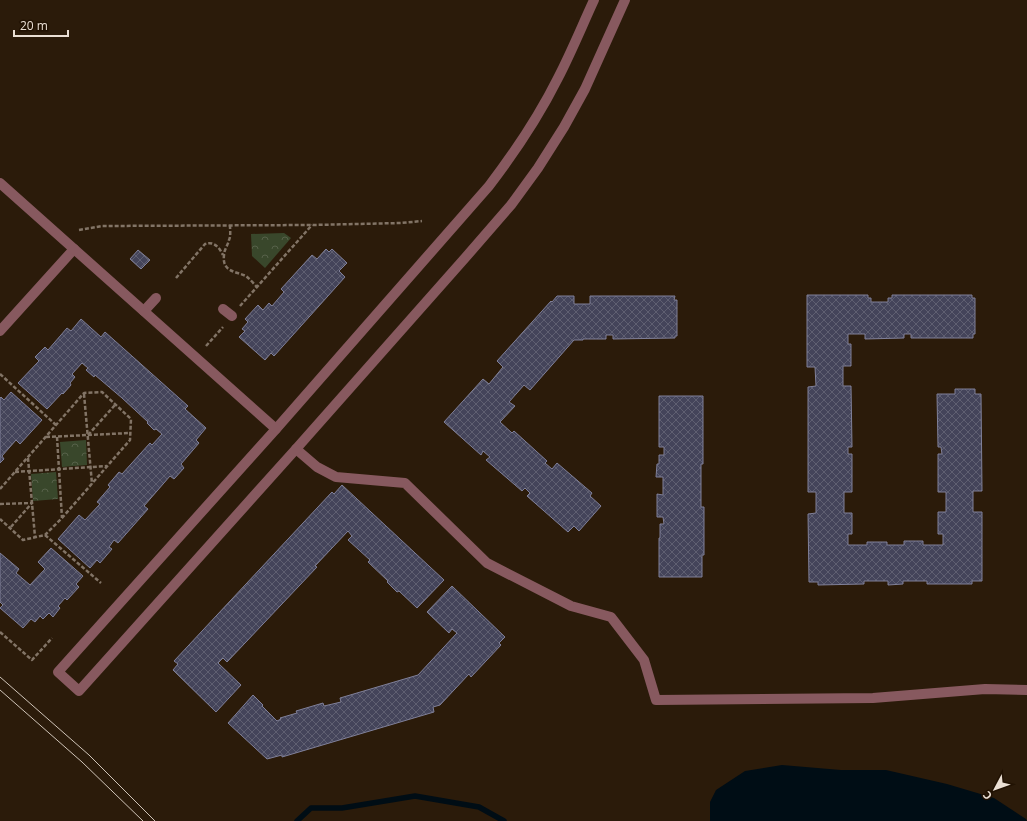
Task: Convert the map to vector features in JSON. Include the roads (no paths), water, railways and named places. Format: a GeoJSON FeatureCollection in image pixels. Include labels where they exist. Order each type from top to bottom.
{"type":"FeatureCollection","features":[{"type":"Feature","properties":{"kind":"street"},"geometry":{"type":"LineString","coordinates":[[594,0],[558,78],[536,118],[515,151],[485,191],[276,429],[58,672],[79,691],[511,205],[538,168],[564,127],[585,89],[625,0]]}},
{"type":"Feature","properties":{"kind":"street"},"geometry":{"type":"LineString","coordinates":[[0,183],[276,429]]}},
{"type":"Feature","properties":{"kind":"street"},"geometry":{"type":"LineString","coordinates":[[0,330],[74,249]]}},
{"type":"Feature","properties":{"kind":"street"},"geometry":{"type":"LineString","coordinates":[[144,311],[156,298]]}},
{"type":"Feature","properties":{"kind":"street"},"geometry":{"type":"LineString","coordinates":[[223,309],[232,316]]}},
{"type":"Feature","properties":{"kind":"street"},"geometry":{"type":"LineString","coordinates":[[296,448],[317,467],[336,476],[405,483],[487,563],[571,606],[611,617],[644,660],[656,700],[873,698],[985,690],[1027,690]]}},
{"type":"Feature","properties":{"kind":"waterway"},"geometry":{"type":"LineString","coordinates":[[297,821],[311,808],[342,808],[415,796],[479,807],[504,821]]}},
{"type":"Feature","properties":{"kind":"tram line"},"geometry":{"type":"LineString","coordinates":[[0,677],[89,755],[155,821]]}},
{"type":"Feature","properties":{"kind":"tram line"},"geometry":{"type":"LineString","coordinates":[[0,690],[82,762],[143,821]]}}]}
